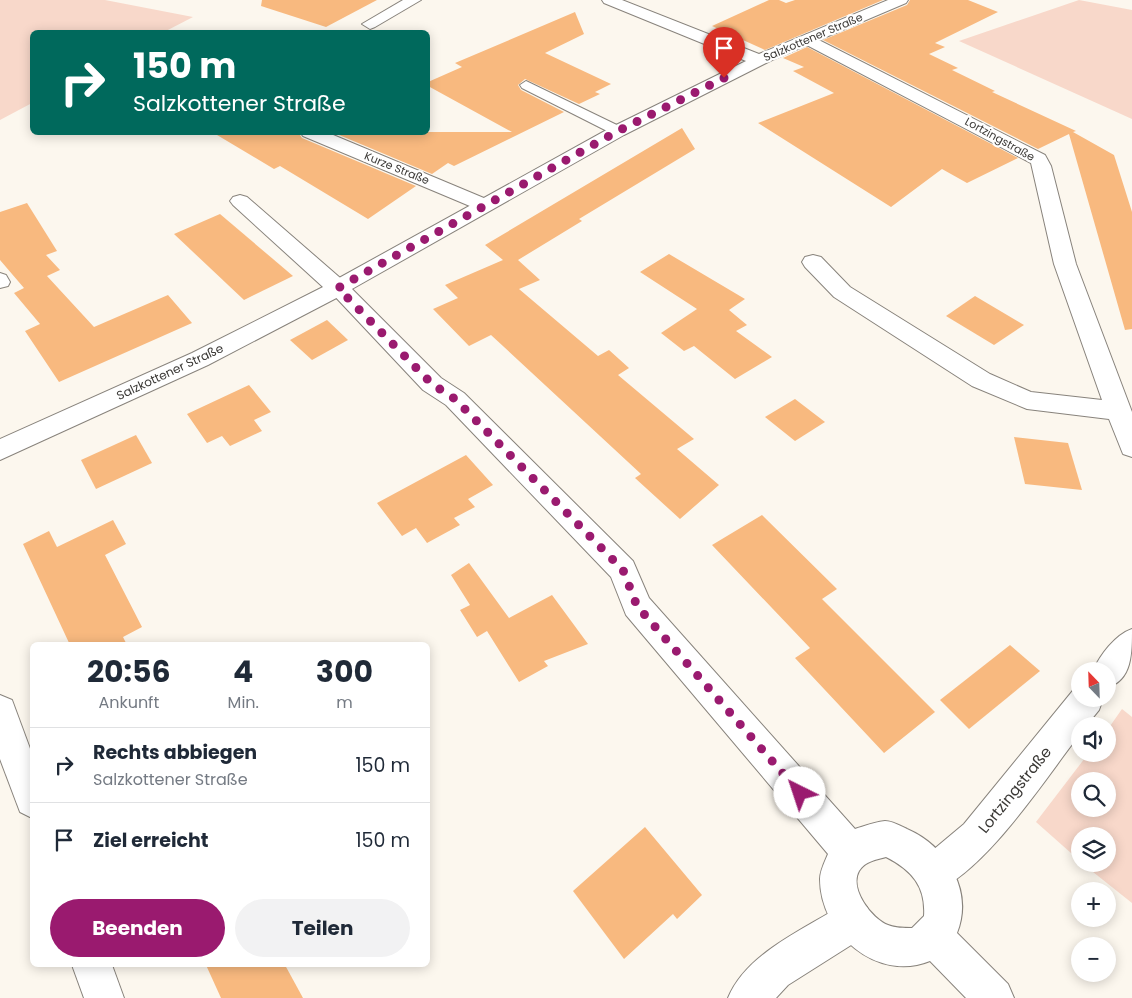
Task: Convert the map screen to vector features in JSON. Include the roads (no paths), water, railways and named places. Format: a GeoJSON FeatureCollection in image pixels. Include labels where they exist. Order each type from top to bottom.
{"type":"FeatureCollection","features":[{"type":"Feature","properties":{"kind":"street"},"geometry":{"type":"LineString","coordinates":[[370,24],[414,0]]}},
{"type":"Feature","properties":{"kind":"street","name":"Salzkottener Straße"},"geometry":{"type":"LineString","coordinates":[[0,450],[200,359],[338,288],[618,131],[759,60],[901,0]]}},
{"type":"Feature","properties":{"kind":"street"},"geometry":{"type":"LineString","coordinates":[[616,1],[759,60]]}},
{"type":"Feature","properties":{"kind":"street","name":"Lortzingstraße"},"geometry":{"type":"LineString","coordinates":[[807,39],[1038,159],[1042,166],[1065,264],[1132,446]]}},
{"type":"Feature","properties":{"kind":"street","name":"Kurze Straße"},"geometry":{"type":"LineString","coordinates":[[316,135],[484,205]]}},
{"type":"Feature","properties":{"kind":"street"},"geometry":{"type":"LineString","coordinates":[[240,201],[338,288],[432,384],[455,399],[623,570],[637,606],[850,851]]}},
{"type":"Feature","properties":{"kind":"street"},"geometry":{"type":"LineString","coordinates":[[812,262],[842,292],[981,380],[1027,400],[1118,411]]}},
{"type":"Feature","properties":{"kind":"street"},"geometry":{"type":"LineString","coordinates":[[1116,664],[1132,643]]}},
{"type":"Feature","properties":{"kind":"street","name":"Lortzingstraße"},"geometry":{"type":"LineString","coordinates":[[934,873],[977,837],[1080,708]]}},
{"type":"Feature","properties":{"kind":"street"},"geometry":{"type":"LineString","coordinates":[[0,711],[30,794]]}},
{"type":"Feature","properties":{"kind":"street"},"geometry":{"type":"LineString","coordinates":[[887,839],[912,849],[934,873],[944,901],[942,922],[934,938],[916,948],[898,950],[887,947],[868,937],[853,921],[841,900],[838,880],[841,865],[850,851],[870,840],[887,839]]}},
{"type":"Feature","properties":{"kind":"street"},"geometry":{"type":"LineString","coordinates":[[748,998],[774,971],[853,921]]}},
{"type":"Feature","properties":{"kind":"street"},"geometry":{"type":"LineString","coordinates":[[934,938],[994,998]]}},
{"type":"Feature","properties":{"kind":"street"},"geometry":{"type":"LineString","coordinates":[[93,967],[104,998]]}},
{"type":"Feature","properties":{"kind":"lane"},"geometry":{"type":"LineString","coordinates":[[526,84],[618,131]]}},
{"type":"Feature","properties":{"kind":"lane"},"geometry":{"type":"LineString","coordinates":[[0,278],[2,282],[0,283]]}}]}
